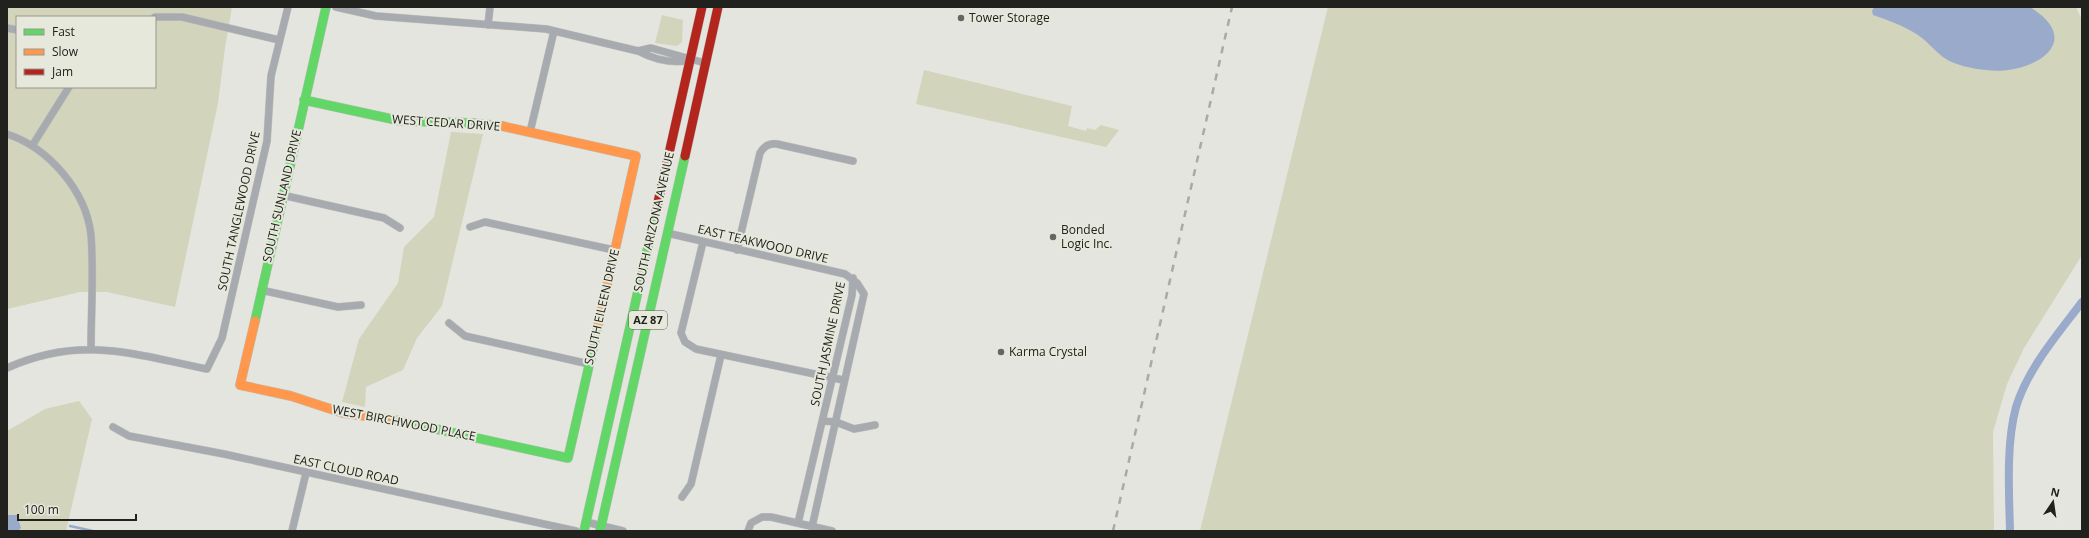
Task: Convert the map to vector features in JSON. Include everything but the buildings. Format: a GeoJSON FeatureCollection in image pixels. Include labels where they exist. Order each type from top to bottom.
{"type":"FeatureCollection","features":[{"type":"Feature","properties":{"kind":"street","name":"SOUTH TANGLEWOOD DRIVE"},"geometry":{"type":"LineString","coordinates":[[91,349],[134,354],[207,369],[222,338],[267,141],[271,76],[288,7]]}},
{"type":"Feature","properties":{"kind":"street","name":"SOUTH SUNLAND DRIVE"},"geometry":{"type":"LineString","coordinates":[[240,385],[326,7]]}},
{"type":"Feature","properties":{"kind":"street"},"geometry":{"type":"LineString","coordinates":[[336,7],[376,16],[554,31],[638,50],[651,48],[705,63]]}},
{"type":"Feature","properties":{"kind":"street"},"geometry":{"type":"LineString","coordinates":[[488,25],[490,7]]}},
{"type":"Feature","properties":{"kind":"street","name":"SOUTH ARIZONA AVENUE"},"geometry":{"type":"LineString","coordinates":[[585,527],[702,7]]}},
{"type":"Feature","properties":{"kind":"street","name":"SOUTH ARIZONA AVENUE"},"geometry":{"type":"LineString","coordinates":[[601,528],[718,7]]}},
{"type":"Feature","properties":{"kind":"street"},"geometry":{"type":"LineString","coordinates":[[156,17],[182,17],[279,40]]}},
{"type":"Feature","properties":{"kind":"street"},"geometry":{"type":"LineString","coordinates":[[530,132],[554,31]]}},
{"type":"Feature","properties":{"kind":"street"},"geometry":{"type":"LineString","coordinates":[[32,146],[68,88]]}},
{"type":"Feature","properties":{"kind":"street","name":"WEST CEDAR DRIVE"},"geometry":{"type":"LineString","coordinates":[[304,100],[401,121],[484,124],[530,132],[636,156]]}},
{"type":"Feature","properties":{"kind":"street"},"geometry":{"type":"LineString","coordinates":[[7,134],[32,146],[50,159],[63,173],[75,191],[84,209],[90,234],[91,349],[59,351],[39,356],[7,368]]}},
{"type":"Feature","properties":{"kind":"street"},"geometry":{"type":"LineString","coordinates":[[737,250],[760,153],[767,145],[777,144],[852,162]]}},
{"type":"Feature","properties":{"kind":"street","name":"SOUTH EILEEN DRIVE"},"geometry":{"type":"LineString","coordinates":[[568,458],[636,156]]}},
{"type":"Feature","properties":{"kind":"street"},"geometry":{"type":"LineString","coordinates":[[282,195],[384,218],[400,228]]}},
{"type":"Feature","properties":{"kind":"street"},"geometry":{"type":"LineString","coordinates":[[470,227],[485,222],[614,250]]}},
{"type":"Feature","properties":{"kind":"street","name":"EAST TEAKWOOD DRIVE"},"geometry":{"type":"LineString","coordinates":[[667,233],[845,274],[852,278]]}},
{"type":"Feature","properties":{"kind":"street"},"geometry":{"type":"LineString","coordinates":[[703,242],[681,333],[682,337],[691,346],[721,355],[843,380]]}},
{"type":"Feature","properties":{"kind":"street","name":"SOUTH JASMINE DRIVE"},"geometry":{"type":"LineString","coordinates":[[798,523],[852,295],[852,278]]}},
{"type":"Feature","properties":{"kind":"street","name":"SOUTH JASMINE DRIVE"},"geometry":{"type":"LineString","coordinates":[[812,526],[836,422],[843,380],[864,294],[852,278]]}},
{"type":"Feature","properties":{"kind":"street"},"geometry":{"type":"LineString","coordinates":[[261,290],[338,308],[361,305]]}},
{"type":"Feature","properties":{"kind":"street"},"geometry":{"type":"LineString","coordinates":[[449,323],[465,336],[589,364]]}},
{"type":"Feature","properties":{"kind":"street"},"geometry":{"type":"LineString","coordinates":[[682,498],[691,484],[721,355]]}},
{"type":"Feature","properties":{"kind":"street","name":"WEST BIRCHWOOD PLACE"},"geometry":{"type":"LineString","coordinates":[[240,385],[291,396],[343,413],[400,421],[568,458]]}},
{"type":"Feature","properties":{"kind":"street"},"geometry":{"type":"LineString","coordinates":[[823,421],[836,422],[854,429],[875,424]]}},
{"type":"Feature","properties":{"kind":"street","name":"EAST CLOUD ROAD"},"geometry":{"type":"LineString","coordinates":[[113,427],[129,436],[224,454],[576,531]]}},
{"type":"Feature","properties":{"kind":"street"},"geometry":{"type":"LineString","coordinates":[[292,531],[306,472]]}},
{"type":"Feature","properties":{"kind":"street"},"geometry":{"type":"LineString","coordinates":[[748,531],[751,522],[756,518],[771,517],[832,531]]}},
{"type":"Feature","properties":{"kind":"street"},"geometry":{"type":"LineString","coordinates":[[585,527],[623,531]]}},
{"type":"Feature","properties":{"kind":"green space"},"geometry":{"type":"Polygon","coordinates":[[[7,7],[232,7],[218,103],[175,307],[107,292],[80,292],[7,309],[7,7]]]}},
{"type":"Feature","properties":{"kind":"green space"},"geometry":{"type":"Polygon","coordinates":[[[1328,7],[2076,7],[2082,20],[2082,255],[2024,348],[2007,384],[1993,432],[1994,531],[1200,531],[1328,7]]]}},
{"type":"Feature","properties":{"kind":"green space"},"geometry":{"type":"Polygon","coordinates":[[[662,15],[683,20],[682,42],[677,46],[655,43],[662,15]]]}},
{"type":"Feature","properties":{"kind":"green space"},"geometry":{"type":"Polygon","coordinates":[[[924,70],[1072,106],[1068,126],[1086,131],[1087,128],[1095,130],[1101,125],[1119,130],[1106,147],[916,104],[924,70]]]}},
{"type":"Feature","properties":{"kind":"green space"},"geometry":{"type":"Polygon","coordinates":[[[451,132],[483,134],[442,306],[417,338],[403,370],[366,387],[365,407],[342,402],[359,339],[398,283],[404,247],[434,217],[451,132]]]}},
{"type":"Feature","properties":{"kind":"green space"},"geometry":{"type":"Polygon","coordinates":[[[79,401],[92,419],[66,531],[7,531],[7,431],[45,409],[79,401]]]}},
{"type":"Feature","properties":{"kind":"water"},"geometry":{"type":"Polygon","coordinates":[[[1874,7],[2030,7],[2047,21],[2054,33],[2053,45],[2046,55],[2019,68],[2002,71],[1970,68],[1947,60],[1921,37],[1913,32],[1873,15],[1872,11],[1874,7]]]}},
{"type":"Feature","properties":{"kind":"water"},"geometry":{"type":"Polygon","coordinates":[[[7,515],[17,515],[21,528],[18,531],[7,531],[7,515]]]}},
{"type":"Feature","properties":{"kind":"waterway"},"geometry":{"type":"LineString","coordinates":[[2010,531],[2009,452],[2016,407],[2028,379],[2044,352],[2082,302]]}},
{"type":"Feature","properties":{"kind":"waterway"},"geometry":{"type":"LineString","coordinates":[[70,526],[93,531]]}},
{"type":"Feature","properties":{"kind":"railway"},"geometry":{"type":"LineString","coordinates":[[1113,531],[1232,7]]}},
{"type":"Feature","properties":{"kind":"traffic: fast"},"geometry":{"type":"LineString","coordinates":[[255,321],[326,7]]}},
{"type":"Feature","properties":{"kind":"traffic: fast"},"geometry":{"type":"LineString","coordinates":[[304,100],[401,121],[472,123],[502,126]]}},
{"type":"Feature","properties":{"kind":"traffic: fast"},"geometry":{"type":"LineString","coordinates":[[600,531],[685,156]]}},
{"type":"Feature","properties":{"kind":"traffic: fast"},"geometry":{"type":"LineString","coordinates":[[584,531],[656,211]]}},
{"type":"Feature","properties":{"kind":"traffic: fast"},"geometry":{"type":"LineString","coordinates":[[395,420],[568,458],[598,326]]}},
{"type":"Feature","properties":{"kind":"traffic: slow"},"geometry":{"type":"LineString","coordinates":[[502,126],[636,156],[598,326]]}},
{"type":"Feature","properties":{"kind":"traffic: slow"},"geometry":{"type":"LineString","coordinates":[[255,321],[240,385],[291,396],[343,413],[395,420]]}},
{"type":"Feature","properties":{"kind":"traffic: jam"},"geometry":{"type":"LineString","coordinates":[[656,211],[702,7]]}},
{"type":"Feature","properties":{"kind":"traffic: jam"},"geometry":{"type":"LineString","coordinates":[[685,156],[718,7]]}},
{"type":"Feature","properties":{"kind":"place","name":"Tower Storage"},"geometry":{"type":"Point","coordinates":[961,18]}},
{"type":"Feature","properties":{"kind":"place","name":"Bonded Logic Inc."},"geometry":{"type":"Point","coordinates":[1053,237]}},
{"type":"Feature","properties":{"kind":"place","name":"Karma Crystal"},"geometry":{"type":"Point","coordinates":[1001,352]}}]}
